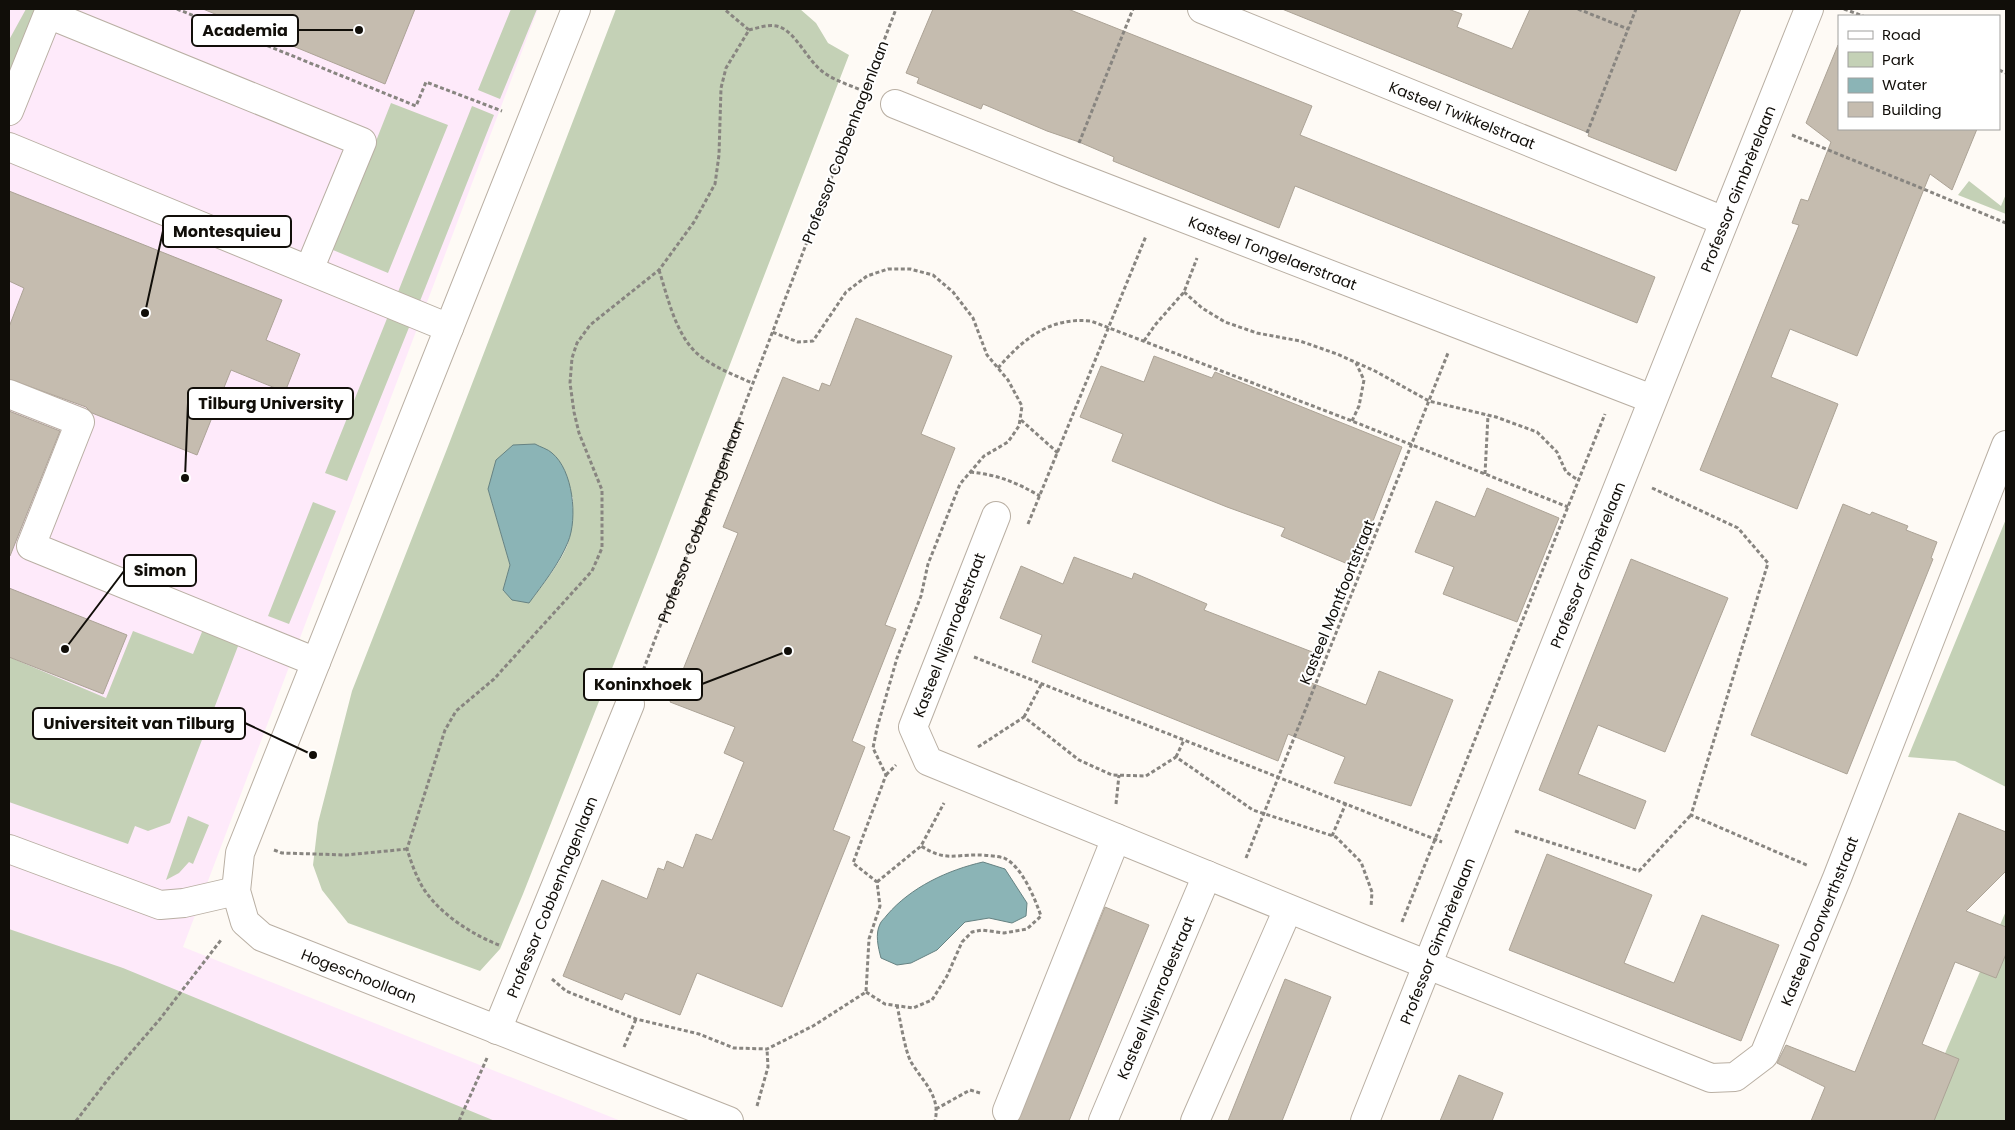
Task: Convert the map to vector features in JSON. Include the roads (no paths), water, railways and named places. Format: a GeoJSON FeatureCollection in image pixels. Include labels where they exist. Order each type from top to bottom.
{"type":"FeatureCollection","features":[{"type":"Feature","properties":{"kind":"street"},"geometry":{"type":"LineString","coordinates":[[9,849],[160,905],[184,903],[236,891],[240,853],[576,9]]}},
{"type":"Feature","properties":{"kind":"street","name":"Kasteel Twikkelstraat"},"geometry":{"type":"LineString","coordinates":[[1202,9],[1724,221]]}},
{"type":"Feature","properties":{"kind":"street","name":"Professor Gimbrèrelaan"},"geometry":{"type":"LineString","coordinates":[[1365,1121],[1426,964],[1809,9]]}},
{"type":"Feature","properties":{"kind":"street"},"geometry":{"type":"LineString","coordinates":[[9,111],[48,14],[362,142],[309,270]]}},
{"type":"Feature","properties":{"kind":"street","name":"Kasteel Tongelaerstraat"},"geometry":{"type":"LineString","coordinates":[[895,104],[1208,228],[1652,399]]}},
{"type":"Feature","properties":{"kind":"street"},"geometry":{"type":"LineString","coordinates":[[9,147],[449,328]]}},
{"type":"Feature","properties":{"kind":"street"},"geometry":{"type":"LineString","coordinates":[[9,394],[80,422],[31,546],[316,662]]}},
{"type":"Feature","properties":{"kind":"street","name":"Kasteel Doorwerthstraat"},"geometry":{"type":"LineString","coordinates":[[1426,964],[1711,1078],[1735,1077],[1764,1055],[1837,878],[2006,445]]}},
{"type":"Feature","properties":{"kind":"street","name":"Kasteel Nijenrodestraat"},"geometry":{"type":"LineString","coordinates":[[996,516],[914,727],[928,761],[1426,964]]}},
{"type":"Feature","properties":{"kind":"street","name":"Professor Cobbenhagenlaan"},"geometry":{"type":"LineString","coordinates":[[497,1030],[630,704]]}},
{"type":"Feature","properties":{"kind":"street"},"geometry":{"type":"LineString","coordinates":[[1008,1107],[1116,838]]}},
{"type":"Feature","properties":{"kind":"street","name":"Kasteel Nijenrodestraat"},"geometry":{"type":"LineString","coordinates":[[1103,1121],[1207,875]]}},
{"type":"Feature","properties":{"kind":"street","name":"Hogeschoollaan"},"geometry":{"type":"LineString","coordinates":[[236,891],[245,922],[262,937],[729,1121]]}},
{"type":"Feature","properties":{"kind":"street"},"geometry":{"type":"LineString","coordinates":[[1195,1121],[1288,909]]}},
{"type":"Feature","properties":{"kind":"water"},"geometry":{"type":"Polygon","coordinates":[[[535,444],[552,453],[565,471],[572,495],[573,520],[568,542],[560,558],[529,603],[512,600],[503,590],[510,565],[488,489],[496,460],[513,445],[535,444]]]}},
{"type":"Feature","properties":{"kind":"water"},"geometry":{"type":"Polygon","coordinates":[[[983,862],[1005,869],[1027,903],[1026,916],[1012,923],[989,918],[965,922],[937,950],[911,963],[897,965],[881,958],[878,928],[881,922],[897,905],[907,896],[931,881],[970,865],[983,862]]]}},
{"type":"Feature","properties":{"kind":"place","name":"Academia"},"geometry":{"type":"Point","coordinates":[359,30]}},
{"type":"Feature","properties":{"kind":"place","name":"Montesquieu"},"geometry":{"type":"Point","coordinates":[145,313]}},
{"type":"Feature","properties":{"kind":"place","name":"Tilburg University"},"geometry":{"type":"Point","coordinates":[185,478]}},
{"type":"Feature","properties":{"kind":"place","name":"Simon"},"geometry":{"type":"Point","coordinates":[65,649]}},
{"type":"Feature","properties":{"kind":"place","name":"Koninxhoek"},"geometry":{"type":"Point","coordinates":[788,651]}},
{"type":"Feature","properties":{"kind":"place","name":"Universiteit van Tilburg"},"geometry":{"type":"Point","coordinates":[313,755]}}]}
